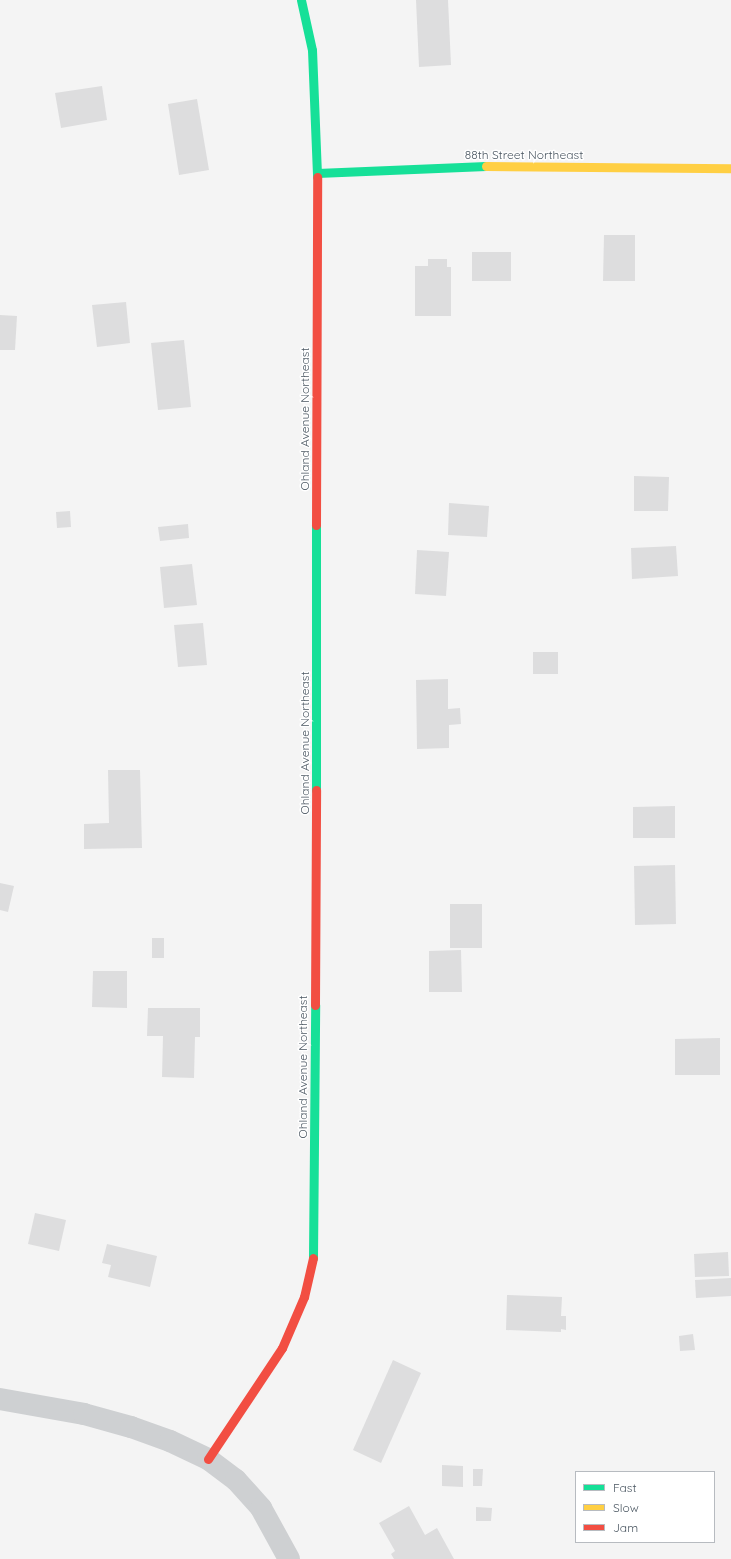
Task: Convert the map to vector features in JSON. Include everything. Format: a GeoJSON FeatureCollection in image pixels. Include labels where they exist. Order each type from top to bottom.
{"type":"FeatureCollection","features":[{"type":"Feature","properties":{"kind":"street","name":"Ohland Avenue Northeast"},"geometry":{"type":"LineString","coordinates":[[208,1459],[282,1348],[304,1297],[313,1260],[315,1215],[317,173],[312,50],[301,0]]}},
{"type":"Feature","properties":{"kind":"street","name":"88th Street Northeast"},"geometry":{"type":"LineString","coordinates":[[317,173],[495,166],[731,168]]}},
{"type":"Feature","properties":{"kind":"street"},"geometry":{"type":"LineString","coordinates":[[0,1399],[84,1414],[131,1427],[170,1441],[208,1459],[236,1480],[261,1508],[289,1559]]}},
{"type":"Feature","properties":{"kind":"building"},"geometry":{"type":"Polygon","coordinates":[[[416,0],[448,0],[451,65],[419,67],[416,0]]]}},
{"type":"Feature","properties":{"kind":"building"},"geometry":{"type":"Polygon","coordinates":[[[102,86],[107,120],[61,128],[55,93],[102,86]]]}},
{"type":"Feature","properties":{"kind":"building"},"geometry":{"type":"Polygon","coordinates":[[[197,99],[209,170],[179,175],[168,104],[197,99]]]}},
{"type":"Feature","properties":{"kind":"building"},"geometry":{"type":"Polygon","coordinates":[[[604,235],[635,235],[635,281],[603,281],[604,235]]]}},
{"type":"Feature","properties":{"kind":"building"},"geometry":{"type":"Polygon","coordinates":[[[472,252],[511,252],[511,281],[472,281],[472,252]]]}},
{"type":"Feature","properties":{"kind":"building"},"geometry":{"type":"Polygon","coordinates":[[[428,259],[447,259],[447,267],[451,267],[451,316],[415,316],[415,266],[428,266],[428,259]]]}},
{"type":"Feature","properties":{"kind":"building"},"geometry":{"type":"Polygon","coordinates":[[[126,302],[130,343],[97,347],[92,305],[126,302]]]}},
{"type":"Feature","properties":{"kind":"building"},"geometry":{"type":"Polygon","coordinates":[[[0,315],[17,316],[15,350],[0,350],[0,315]]]}},
{"type":"Feature","properties":{"kind":"building"},"geometry":{"type":"Polygon","coordinates":[[[184,340],[191,407],[158,410],[151,343],[184,340]]]}},
{"type":"Feature","properties":{"kind":"building"},"geometry":{"type":"Polygon","coordinates":[[[634,476],[669,477],[668,511],[634,511],[634,476]]]}},
{"type":"Feature","properties":{"kind":"building"},"geometry":{"type":"Polygon","coordinates":[[[449,503],[489,506],[487,537],[448,535],[449,503]]]}},
{"type":"Feature","properties":{"kind":"building"},"geometry":{"type":"Polygon","coordinates":[[[70,511],[71,527],[57,528],[56,512],[70,511]]]}},
{"type":"Feature","properties":{"kind":"building"},"geometry":{"type":"Polygon","coordinates":[[[188,524],[189,538],[160,541],[158,527],[188,524]]]}},
{"type":"Feature","properties":{"kind":"building"},"geometry":{"type":"Polygon","coordinates":[[[676,546],[678,576],[632,579],[631,548],[676,546]]]}},
{"type":"Feature","properties":{"kind":"building"},"geometry":{"type":"Polygon","coordinates":[[[417,550],[449,552],[446,596],[415,594],[417,550]]]}},
{"type":"Feature","properties":{"kind":"building"},"geometry":{"type":"Polygon","coordinates":[[[192,564],[197,605],[164,608],[160,567],[192,564]]]}},
{"type":"Feature","properties":{"kind":"building"},"geometry":{"type":"Polygon","coordinates":[[[203,623],[207,665],[178,667],[174,625],[203,623]]]}},
{"type":"Feature","properties":{"kind":"building"},"geometry":{"type":"Polygon","coordinates":[[[533,652],[558,652],[558,674],[533,674],[533,652]]]}},
{"type":"Feature","properties":{"kind":"building"},"geometry":{"type":"Polygon","coordinates":[[[448,679],[448,709],[460,708],[461,724],[449,725],[449,748],[417,749],[416,680],[448,679]]]}},
{"type":"Feature","properties":{"kind":"building"},"geometry":{"type":"Polygon","coordinates":[[[108,770],[140,770],[142,848],[84,849],[84,824],[109,823],[108,770]]]}},
{"type":"Feature","properties":{"kind":"building"},"geometry":{"type":"Polygon","coordinates":[[[675,806],[675,838],[633,838],[633,807],[675,806]]]}},
{"type":"Feature","properties":{"kind":"building"},"geometry":{"type":"Polygon","coordinates":[[[675,865],[676,924],[635,925],[634,866],[675,865]]]}},
{"type":"Feature","properties":{"kind":"building"},"geometry":{"type":"Polygon","coordinates":[[[0,883],[14,886],[8,912],[0,910],[0,883]]]}},
{"type":"Feature","properties":{"kind":"building"},"geometry":{"type":"Polygon","coordinates":[[[450,904],[482,904],[482,948],[450,948],[450,904]]]}},
{"type":"Feature","properties":{"kind":"building"},"geometry":{"type":"Polygon","coordinates":[[[152,938],[164,938],[164,958],[152,958],[152,938]]]}},
{"type":"Feature","properties":{"kind":"building"},"geometry":{"type":"Polygon","coordinates":[[[461,950],[462,992],[429,992],[429,951],[461,950]]]}},
{"type":"Feature","properties":{"kind":"building"},"geometry":{"type":"Polygon","coordinates":[[[93,971],[127,971],[127,1008],[92,1007],[93,971]]]}},
{"type":"Feature","properties":{"kind":"building"},"geometry":{"type":"Polygon","coordinates":[[[148,1008],[200,1008],[200,1037],[195,1037],[194,1078],[162,1077],[163,1036],[147,1036],[148,1008]]]}},
{"type":"Feature","properties":{"kind":"building"},"geometry":{"type":"Polygon","coordinates":[[[720,1038],[720,1075],[675,1075],[675,1039],[720,1038]]]}},
{"type":"Feature","properties":{"kind":"building"},"geometry":{"type":"Polygon","coordinates":[[[35,1213],[66,1220],[59,1251],[28,1244],[35,1213]]]}},
{"type":"Feature","properties":{"kind":"building"},"geometry":{"type":"Polygon","coordinates":[[[107,1244],[157,1256],[150,1287],[108,1277],[111,1265],[102,1263],[107,1244]]]}},
{"type":"Feature","properties":{"kind":"building"},"geometry":{"type":"Polygon","coordinates":[[[728,1252],[729,1276],[695,1277],[694,1254],[728,1252]]]}},
{"type":"Feature","properties":{"kind":"building"},"geometry":{"type":"Polygon","coordinates":[[[731,1278],[731,1296],[696,1298],[695,1280],[731,1278]]]}},
{"type":"Feature","properties":{"kind":"building"},"geometry":{"type":"Polygon","coordinates":[[[507,1295],[562,1297],[561,1316],[566,1316],[566,1330],[561,1329],[561,1332],[506,1330],[507,1295]]]}},
{"type":"Feature","properties":{"kind":"building"},"geometry":{"type":"Polygon","coordinates":[[[693,1334],[695,1350],[680,1351],[679,1336],[693,1334]]]}},
{"type":"Feature","properties":{"kind":"building"},"geometry":{"type":"Polygon","coordinates":[[[393,1360],[421,1373],[381,1463],[353,1450],[393,1360]]]}},
{"type":"Feature","properties":{"kind":"building"},"geometry":{"type":"Polygon","coordinates":[[[442,1465],[463,1466],[463,1487],[442,1486],[442,1465]]]}},
{"type":"Feature","properties":{"kind":"building"},"geometry":{"type":"Polygon","coordinates":[[[473,1469],[483,1469],[482,1486],[473,1486],[473,1469]]]}},
{"type":"Feature","properties":{"kind":"building"},"geometry":{"type":"Polygon","coordinates":[[[409,1506],[425,1535],[437,1528],[454,1559],[394,1559],[391,1554],[395,1551],[379,1523],[409,1506]]]}},
{"type":"Feature","properties":{"kind":"building"},"geometry":{"type":"Polygon","coordinates":[[[476,1507],[492,1508],[491,1521],[476,1521],[476,1507]]]}},
{"type":"Feature","properties":{"kind":"traffic: fast"},"geometry":{"type":"LineString","coordinates":[[301,0],[312,50],[317,177]]}},
{"type":"Feature","properties":{"kind":"traffic: fast"},"geometry":{"type":"LineString","coordinates":[[317,173],[486,166]]}},
{"type":"Feature","properties":{"kind":"traffic: fast"},"geometry":{"type":"LineString","coordinates":[[316,525],[316,790]]}},
{"type":"Feature","properties":{"kind":"traffic: fast"},"geometry":{"type":"LineString","coordinates":[[313,1258],[315,1005]]}},
{"type":"Feature","properties":{"kind":"traffic: slow"},"geometry":{"type":"LineString","coordinates":[[486,166],[731,168]]}},
{"type":"Feature","properties":{"kind":"traffic: jam"},"geometry":{"type":"LineString","coordinates":[[316,525],[317,177]]}},
{"type":"Feature","properties":{"kind":"traffic: jam"},"geometry":{"type":"LineString","coordinates":[[315,1005],[316,790]]}},
{"type":"Feature","properties":{"kind":"traffic: jam"},"geometry":{"type":"LineString","coordinates":[[208,1459],[282,1348],[304,1297],[313,1258]]}}]}
